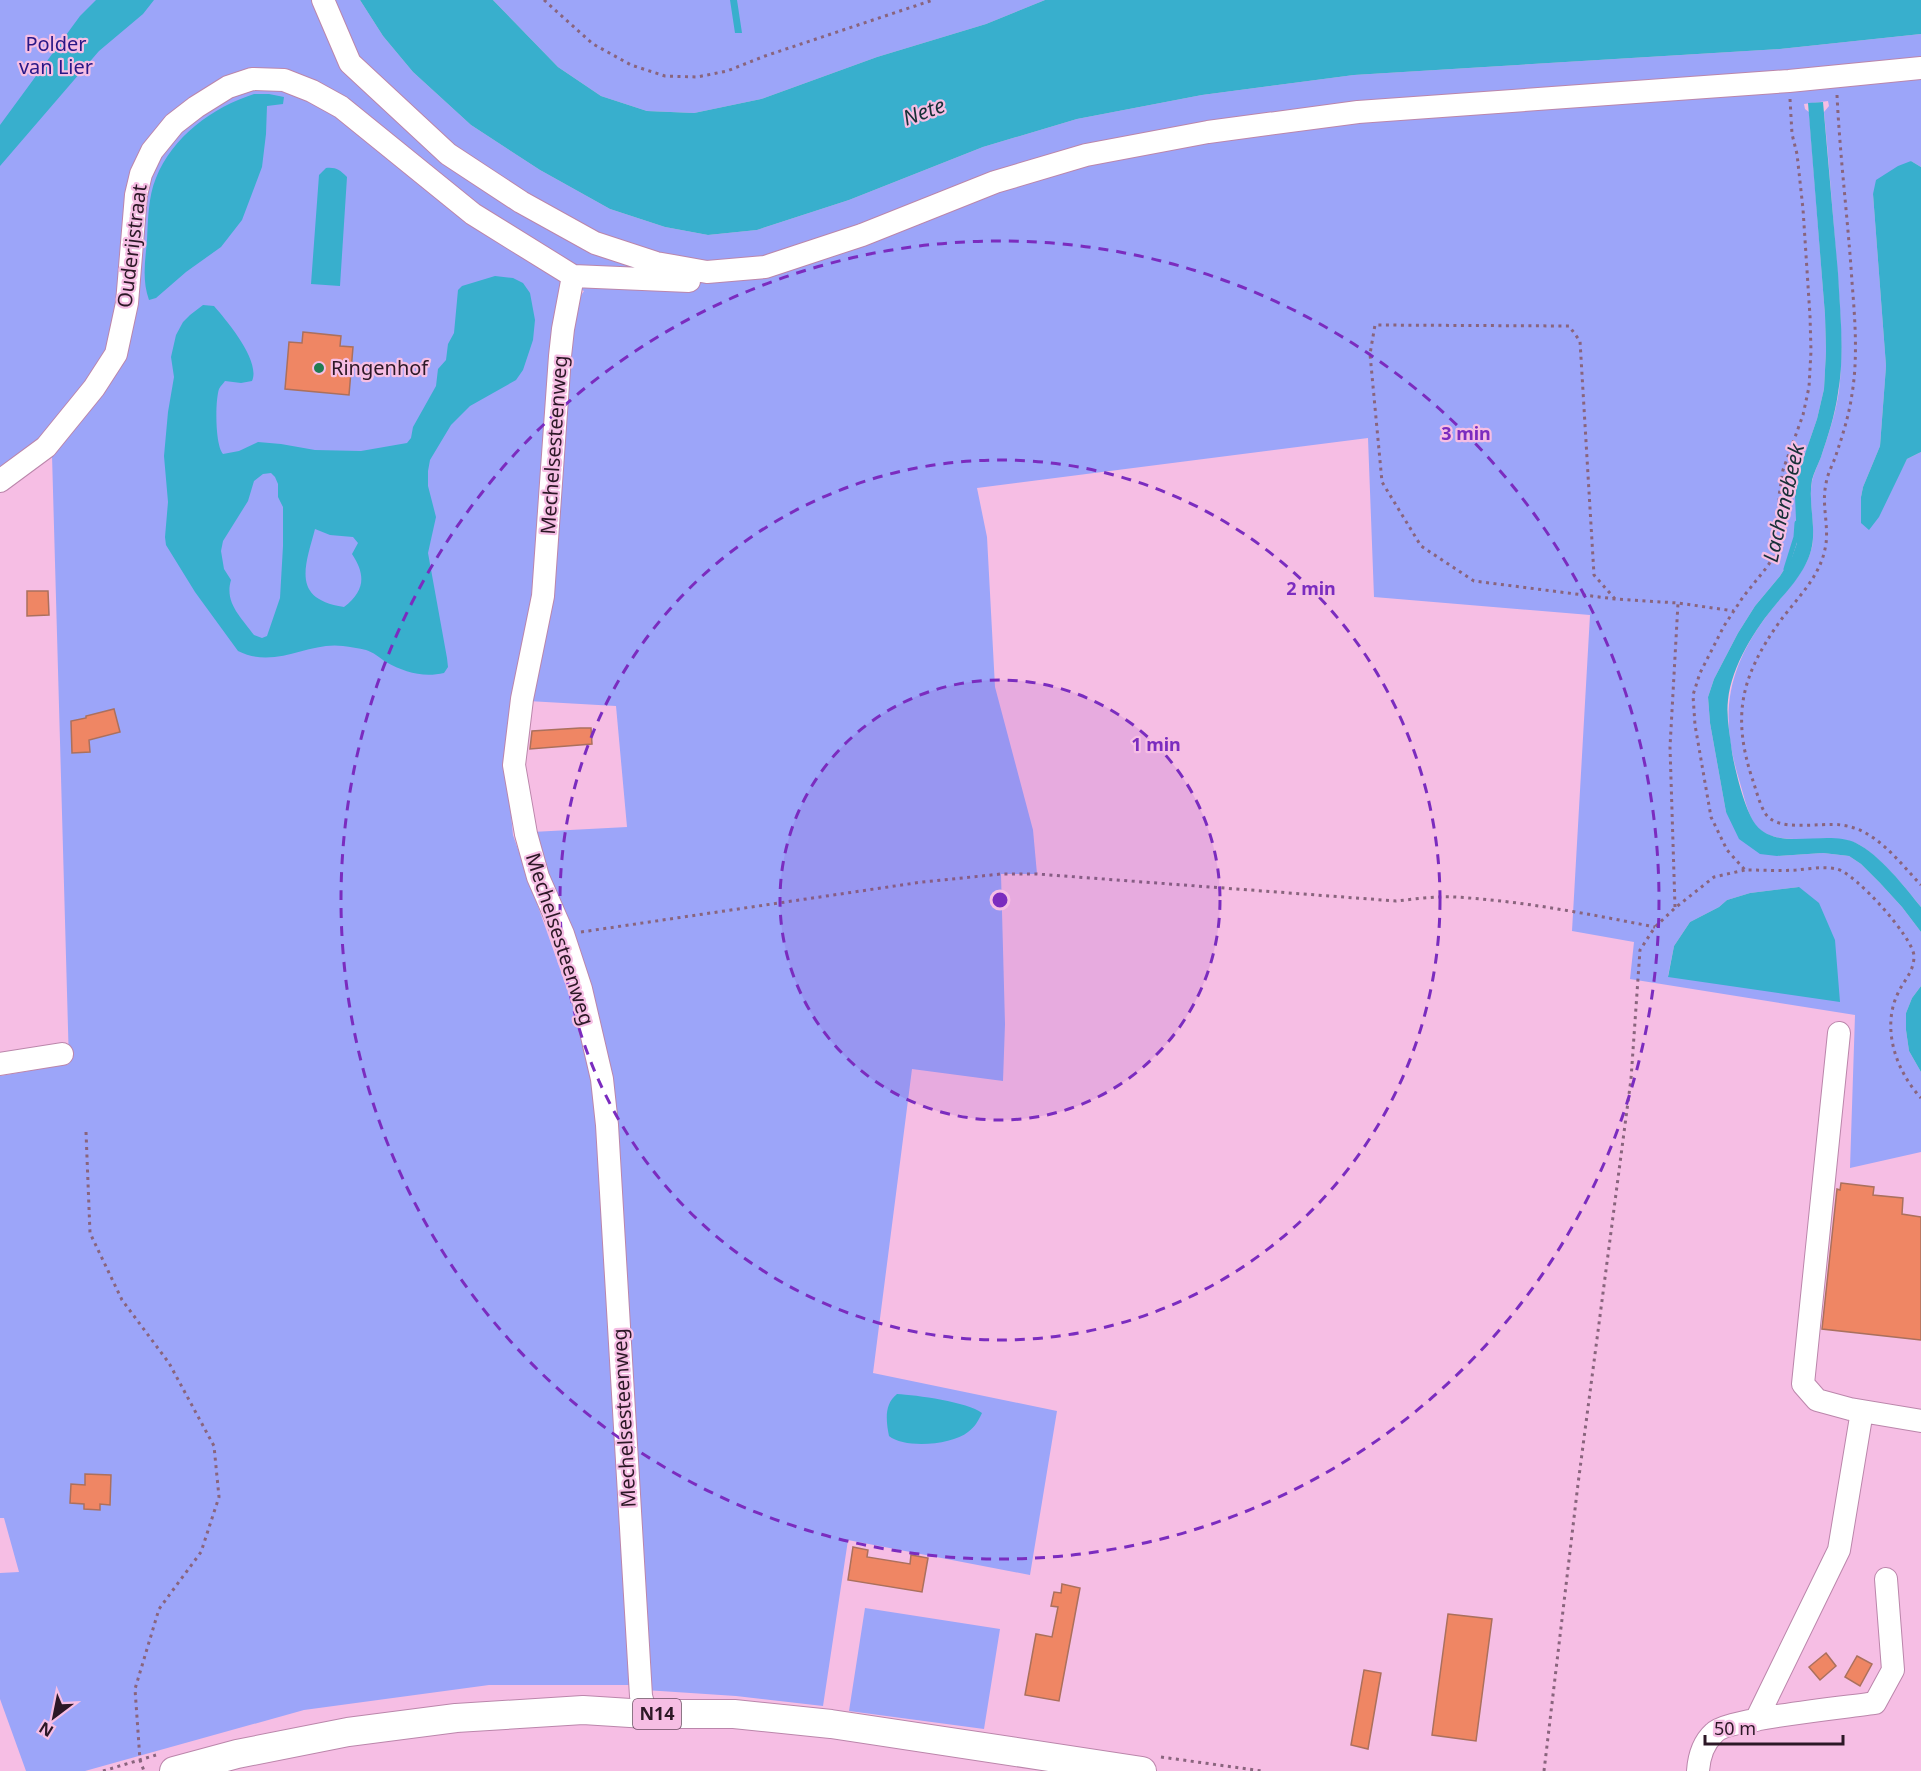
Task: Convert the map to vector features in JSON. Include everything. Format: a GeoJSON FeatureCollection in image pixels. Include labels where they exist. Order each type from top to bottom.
{"type":"FeatureCollection","features":[{"type":"Feature","properties":{"kind":"main road","name":"N14"},"geometry":{"type":"LineString","coordinates":[[174,1771],[237,1754],[339,1734],[446,1720],[583,1710],[646,1714],[734,1714],[831,1724],[1142,1771]]}},
{"type":"Feature","properties":{"kind":"street"},"geometry":{"type":"LineString","coordinates":[[323,0],[350,63],[448,154],[521,202],[595,243],[656,263],[706,272],[765,267],[862,235],[995,182],[1086,155],[1208,132],[1358,112],[1789,81],[1921,68]]}},
{"type":"Feature","properties":{"kind":"street","name":"Ouderijstraat"},"geometry":{"type":"LineString","coordinates":[[0,481],[46,447],[94,388],[116,354],[128,303],[135,205],[141,174],[152,151],[174,124],[228,87],[252,79],[284,80],[312,91],[341,107],[472,214],[573,276]]}},
{"type":"Feature","properties":{"kind":"street"},"geometry":{"type":"LineString","coordinates":[[573,276],[693,281],[706,272]]}},
{"type":"Feature","properties":{"kind":"street","name":"Mechelsesteenweg"},"geometry":{"type":"LineString","coordinates":[[573,276],[560,356],[543,596],[522,699],[514,765],[532,856],[538,877],[563,934],[581,989],[602,1079],[641,1696],[646,1714]]}},
{"type":"Feature","properties":{"kind":"street"},"geometry":{"type":"LineString","coordinates":[[1839,1033],[1803,1384],[1817,1400],[1921,1421]]}},
{"type":"Feature","properties":{"kind":"street"},"geometry":{"type":"LineString","coordinates":[[0,1064],[62,1054]]}},
{"type":"Feature","properties":{"kind":"street"},"geometry":{"type":"LineString","coordinates":[[1756,1720],[1839,1550],[1863,1411]]}},
{"type":"Feature","properties":{"kind":"street"},"geometry":{"type":"LineString","coordinates":[[1698,1771],[1699,1756],[1714,1731],[1743,1722],[1875,1703],[1893,1670],[1886,1579]]}},
{"type":"Feature","properties":{"kind":"path"},"geometry":{"type":"LineString","coordinates":[[544,0],[593,44],[631,65],[665,76],[697,77],[727,71],[933,0]]}},
{"type":"Feature","properties":{"kind":"path"},"geometry":{"type":"LineString","coordinates":[[1836,76],[1854,314],[1855,352],[1852,393],[1845,426],[1826,481],[1824,498],[1826,548],[1818,571],[1779,623],[1748,676],[1742,702],[1742,722],[1748,763],[1761,806],[1770,819],[1777,823],[1796,826],[1842,825],[1860,830],[1879,842],[1921,885]]}},
{"type":"Feature","properties":{"kind":"path"},"geometry":{"type":"LineString","coordinates":[[1745,870],[1726,850],[1711,817],[1695,725],[1693,695],[1700,673],[1734,612],[1767,567],[1782,541],[1779,496],[1783,470],[1803,415],[1809,387],[1811,351],[1809,304],[1789,81]]}},
{"type":"Feature","properties":{"kind":"path"},"geometry":{"type":"LineString","coordinates":[[1615,599],[1594,574],[1580,341],[1569,326],[1375,325],[1370,354],[1382,482],[1420,546],[1474,581],[1615,599],[1678,603],[1734,612]]}},
{"type":"Feature","properties":{"kind":"path"},"geometry":{"type":"LineString","coordinates":[[1675,908],[1670,747],[1678,603]]}},
{"type":"Feature","properties":{"kind":"path"},"geometry":{"type":"LineString","coordinates":[[1544,1771],[1578,1484],[1631,1079],[1640,950],[1655,927],[1714,877],[1745,870],[1777,871],[1823,868],[1842,870],[1869,893],[1907,937],[1914,954],[1907,980],[1898,991],[1891,1010],[1891,1031],[1895,1056],[1921,1098]]}},
{"type":"Feature","properties":{"kind":"path"},"geometry":{"type":"LineString","coordinates":[[563,934],[922,882],[1001,874],[1037,874],[1396,901],[1453,897],[1584,913],[1655,927]]}},
{"type":"Feature","properties":{"kind":"path"},"geometry":{"type":"LineString","coordinates":[[86,1132],[90,1233],[122,1300],[169,1363],[214,1446],[219,1497],[201,1552],[159,1609],[135,1689],[140,1760],[144,1771]]}},
{"type":"Feature","properties":{"kind":"green space","name":"Polder van Lier"},"geometry":{"type":"Polygon","coordinates":[[[0,0],[360,0],[383,36],[413,72],[471,125],[540,170],[610,209],[665,227],[708,235],[757,230],[849,200],[983,147],[1077,119],[1202,95],[1354,75],[1780,49],[1921,34],[1921,167],[1911,161],[1873,194],[1886,366],[1880,446],[1861,497],[1895,482],[1907,459],[1921,452],[1921,907],[1899,880],[1862,846],[1841,839],[1786,839],[1762,831],[1754,823],[1748,808],[1733,759],[1730,736],[1730,694],[1743,655],[1768,614],[1800,574],[1812,547],[1812,481],[1830,430],[1839,390],[1840,314],[1824,112],[1829,106],[1828,101],[1804,104],[1805,109],[1809,112],[1826,351],[1824,389],[1817,419],[1798,474],[1797,543],[1792,557],[1780,576],[1755,606],[1738,633],[1714,679],[1708,697],[1710,723],[1726,812],[1778,856],[1823,853],[1849,856],[1861,864],[1880,883],[1921,932],[1921,986],[1912,998],[1906,1013],[1906,1030],[1909,1051],[1921,1072],[1921,1152],[1850,1168],[1855,1015],[1630,979],[1634,942],[1572,931],[1590,615],[1374,597],[1368,438],[977,488],[987,537],[995,687],[1033,830],[1037,874],[1001,874],[1005,1024],[1003,1081],[912,1069],[873,1373],[1057,1411],[1030,1575],[848,1540],[823,1706],[736,1696],[645,1690],[614,1124],[532,832],[627,827],[616,706],[528,701],[575,304],[584,291],[561,280],[531,599],[517,669],[505,755],[513,835],[586,1043],[600,1135],[633,1685],[489,1685],[304,1710],[85,1771],[26,1771],[0,1699],[0,1573],[19,1572],[4,1518],[0,1518],[0,1076],[69,1064],[52,455],[0,493],[0,0]],[[1799,887],[1750,893],[1727,900],[1719,907],[1690,922],[1674,946],[1668,976],[1799,887]]]}},
{"type":"Feature","properties":{"kind":"green space"},"geometry":{"type":"Polygon","coordinates":[[[493,0],[1045,0],[986,24],[877,57],[761,99],[694,113],[647,111],[601,96],[558,67],[493,0]]]}},
{"type":"Feature","properties":{"kind":"green space"},"geometry":{"type":"Polygon","coordinates":[[[865,1608],[1000,1629],[984,1729],[849,1711],[865,1608]]]}},
{"type":"Feature","properties":{"kind":"water"},"geometry":{"type":"Polygon","coordinates":[[[96,0],[154,0],[143,14],[99,51],[0,166],[0,125],[80,16],[96,0]]]}},
{"type":"Feature","properties":{"kind":"water","name":"Nete"},"geometry":{"type":"Polygon","coordinates":[[[360,0],[493,0],[558,67],[601,96],[647,111],[694,113],[761,99],[877,57],[986,24],[1045,0],[1921,0],[1921,34],[1780,49],[1354,75],[1202,95],[1077,119],[983,147],[849,200],[757,230],[708,235],[665,227],[610,209],[540,170],[471,125],[413,72],[383,36],[360,0]]]}},
{"type":"Feature","properties":{"kind":"water"},"geometry":{"type":"Polygon","coordinates":[[[730,0],[737,0],[742,33],[735,33],[730,0]]]}},
{"type":"Feature","properties":{"kind":"water"},"geometry":{"type":"Polygon","coordinates":[[[254,94],[284,97],[283,104],[267,106],[262,167],[242,220],[221,247],[186,272],[156,298],[149,300],[145,285],[145,271],[149,209],[153,185],[163,163],[183,137],[209,115],[254,94]]]}},
{"type":"Feature","properties":{"kind":"water"},"geometry":{"type":"Polygon","coordinates":[[[1823,102],[1841,318],[1842,348],[1838,393],[1829,433],[1812,480],[1813,538],[1810,554],[1798,577],[1761,624],[1739,661],[1730,687],[1728,726],[1738,779],[1744,800],[1756,825],[1765,833],[1777,837],[1844,839],[1865,848],[1891,872],[1921,907],[1921,932],[1880,883],[1861,864],[1849,856],[1823,853],[1777,856],[1760,854],[1739,839],[1726,812],[1710,723],[1708,697],[1714,679],[1738,633],[1755,606],[1780,576],[1792,557],[1797,543],[1795,496],[1798,474],[1817,419],[1824,389],[1825,315],[1808,103],[1823,102]]]}},
{"type":"Feature","properties":{"kind":"water"},"geometry":{"type":"Polygon","coordinates":[[[1911,161],[1921,167],[1921,452],[1907,459],[1879,517],[1869,530],[1861,523],[1861,497],[1880,446],[1886,366],[1873,194],[1876,180],[1898,166],[1911,161]]]}},
{"type":"Feature","properties":{"kind":"water"},"geometry":{"type":"Polygon","coordinates":[[[326,168],[338,170],[347,177],[340,286],[311,284],[319,175],[326,168]]]}},
{"type":"Feature","properties":{"kind":"water"},"geometry":{"type":"Polygon","coordinates":[[[495,276],[513,278],[523,283],[530,293],[535,320],[533,340],[523,370],[516,380],[470,406],[451,425],[430,460],[428,486],[436,517],[428,553],[448,667],[444,673],[429,675],[414,673],[393,666],[369,651],[343,646],[317,647],[266,658],[238,651],[195,592],[166,545],[168,502],[164,456],[174,377],[171,357],[176,335],[183,322],[203,305],[214,306],[241,342],[252,363],[252,381],[241,383],[225,381],[219,389],[216,423],[218,442],[223,454],[239,451],[258,442],[315,450],[361,451],[407,443],[411,438],[413,427],[436,386],[438,369],[446,360],[448,344],[454,333],[458,290],[462,286],[495,276]],[[271,473],[263,474],[254,481],[248,501],[223,541],[221,551],[224,569],[231,580],[230,596],[235,610],[254,635],[262,638],[267,636],[280,598],[283,546],[283,507],[278,497],[278,484],[271,473]],[[315,529],[306,568],[309,589],[316,597],[327,603],[344,607],[356,595],[361,582],[360,569],[352,554],[358,543],[353,537],[330,535],[315,529]]]}},
{"type":"Feature","properties":{"kind":"water"},"geometry":{"type":"Polygon","coordinates":[[[1799,887],[1819,903],[1835,940],[1840,1002],[1668,977],[1674,946],[1690,922],[1719,907],[1727,900],[1750,893],[1799,887]]]}},
{"type":"Feature","properties":{"kind":"water"},"geometry":{"type":"Polygon","coordinates":[[[1921,986],[1921,1072],[1909,1051],[1906,1013],[1912,998],[1921,986]]]}},
{"type":"Feature","properties":{"kind":"water"},"geometry":{"type":"Polygon","coordinates":[[[897,1394],[954,1402],[982,1413],[973,1428],[951,1440],[929,1444],[906,1443],[889,1436],[888,1408],[897,1394]]]}},
{"type":"Feature","properties":{"kind":"building","name":"Ringenhof"},"geometry":{"type":"Polygon","coordinates":[[[303,332],[341,336],[340,346],[353,347],[349,395],[285,389],[289,342],[302,343],[303,332]]]}},
{"type":"Feature","properties":{"kind":"building"},"geometry":{"type":"Polygon","coordinates":[[[27,591],[48,591],[49,615],[27,616],[27,591]]]}},
{"type":"Feature","properties":{"kind":"building"},"geometry":{"type":"Polygon","coordinates":[[[114,709],[120,732],[89,740],[90,752],[72,753],[71,721],[114,709]]]}},
{"type":"Feature","properties":{"kind":"building"},"geometry":{"type":"Polygon","coordinates":[[[591,728],[592,744],[530,749],[532,731],[591,728]]]}},
{"type":"Feature","properties":{"kind":"building"},"geometry":{"type":"Polygon","coordinates":[[[1841,1183],[1874,1187],[1873,1195],[1903,1198],[1902,1214],[1921,1217],[1921,1340],[1822,1329],[1837,1189],[1840,1190],[1841,1183]]]}},
{"type":"Feature","properties":{"kind":"building"},"geometry":{"type":"Polygon","coordinates":[[[85,1474],[111,1475],[110,1505],[100,1504],[100,1510],[84,1509],[84,1504],[70,1503],[71,1484],[85,1485],[85,1474]]]}},
{"type":"Feature","properties":{"kind":"building"},"geometry":{"type":"Polygon","coordinates":[[[853,1547],[868,1550],[867,1557],[910,1564],[911,1555],[928,1558],[922,1592],[848,1580],[853,1547]]]}},
{"type":"Feature","properties":{"kind":"building"},"geometry":{"type":"Polygon","coordinates":[[[1062,1584],[1080,1588],[1059,1701],[1025,1695],[1036,1634],[1052,1637],[1058,1607],[1051,1606],[1054,1592],[1061,1593],[1062,1584]]]}},
{"type":"Feature","properties":{"kind":"building"},"geometry":{"type":"Polygon","coordinates":[[[1448,1614],[1492,1619],[1476,1741],[1432,1735],[1448,1614]]]}},
{"type":"Feature","properties":{"kind":"building"},"geometry":{"type":"Polygon","coordinates":[[[1826,1653],[1836,1666],[1820,1680],[1809,1667],[1826,1653]]]}},
{"type":"Feature","properties":{"kind":"building"},"geometry":{"type":"Polygon","coordinates":[[[1857,1656],[1872,1664],[1860,1686],[1845,1677],[1857,1656]]]}},
{"type":"Feature","properties":{"kind":"building"},"geometry":{"type":"Polygon","coordinates":[[[1364,1670],[1381,1673],[1368,1749],[1351,1745],[1364,1670]]]}},
{"type":"Feature","properties":{"kind":"waterway","name":"Lachenebeek"},"geometry":{"type":"LineString","coordinates":[[1786,569],[1796,537],[1797,523]]}},
{"type":"Feature","properties":{"kind":"place","name":"Ringenhof"},"geometry":{"type":"Point","coordinates":[319,368]}}]}
